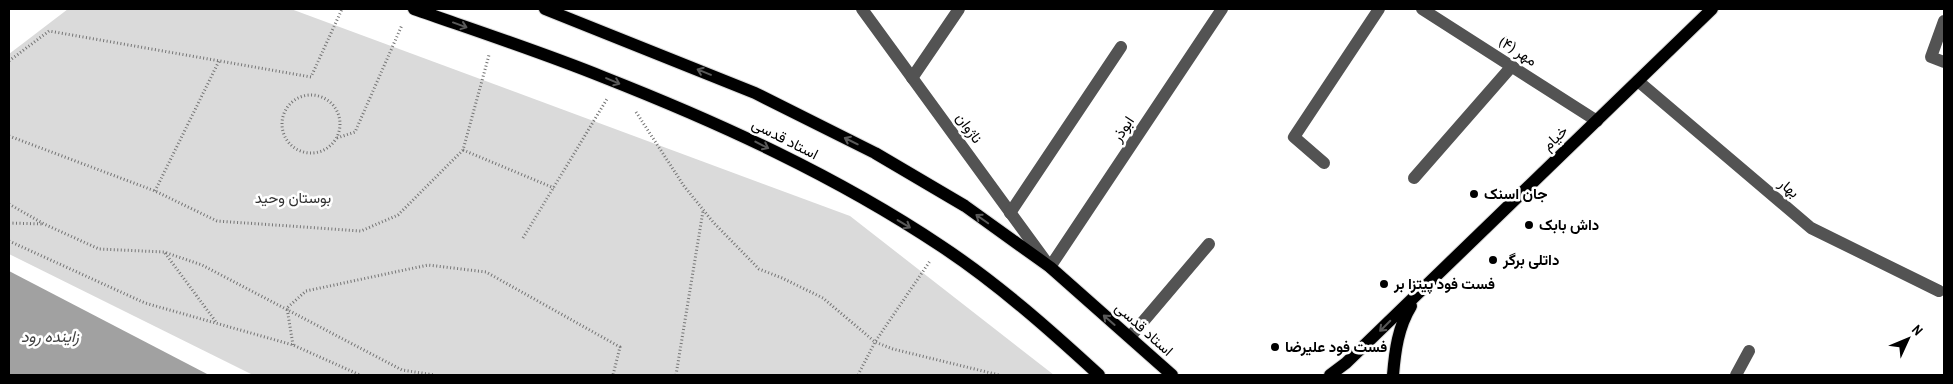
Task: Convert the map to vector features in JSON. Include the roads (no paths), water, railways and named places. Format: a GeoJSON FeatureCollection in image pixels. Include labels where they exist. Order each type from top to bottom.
{"type":"FeatureCollection","features":[{"type":"Feature","properties":{"kind":"main road","name":"استاد قدسی"},"geometry":{"type":"LineString","coordinates":[[547,9],[755,93],[875,153],[965,206],[1050,267],[1172,375]]}},
{"type":"Feature","properties":{"kind":"main road","name":"خیام"},"geometry":{"type":"LineString","coordinates":[[1419,291],[1712,9]]}},
{"type":"Feature","properties":{"kind":"main road","name":"استاد قدسی"},"geometry":{"type":"LineString","coordinates":[[410,13],[494,38],[617,83],[745,137],[851,192],[940,246],[993,284],[1099,375]]}},
{"type":"Feature","properties":{"kind":"main road"},"geometry":{"type":"LineString","coordinates":[[1330,375],[1346,363],[1419,291]]}},
{"type":"Feature","properties":{"kind":"main road"},"geometry":{"type":"LineString","coordinates":[[1394,375],[1396,347],[1404,316],[1419,291]]}},
{"type":"Feature","properties":{"kind":"street","name":"ناژوان"},"geometry":{"type":"LineString","coordinates":[[862,9],[1050,267]]}},
{"type":"Feature","properties":{"kind":"street"},"geometry":{"type":"LineString","coordinates":[[912,78],[958,9]]}},
{"type":"Feature","properties":{"kind":"street","name":"ابوذر"},"geometry":{"type":"LineString","coordinates":[[1050,267],[1222,9]]}},
{"type":"Feature","properties":{"kind":"street"},"geometry":{"type":"LineString","coordinates":[[1324,163],[1294,137],[1379,9]]}},
{"type":"Feature","properties":{"kind":"street","name":"مهر (۴)"},"geometry":{"type":"LineString","coordinates":[[1422,9],[1597,120]]}},
{"type":"Feature","properties":{"kind":"street"},"geometry":{"type":"LineString","coordinates":[[1944,22],[1931,56],[1944,62]]}},
{"type":"Feature","properties":{"kind":"street"},"geometry":{"type":"LineString","coordinates":[[1010,213],[1121,47]]}},
{"type":"Feature","properties":{"kind":"street"},"geometry":{"type":"LineString","coordinates":[[1414,178],[1512,66]]}},
{"type":"Feature","properties":{"kind":"street","name":"بهار"},"geometry":{"type":"LineString","coordinates":[[1638,81],[1811,228],[1939,291]]}},
{"type":"Feature","properties":{"kind":"street"},"geometry":{"type":"LineString","coordinates":[[1130,337],[1209,244]]}},
{"type":"Feature","properties":{"kind":"street"},"geometry":{"type":"LineString","coordinates":[[1736,375],[1749,351]]}},
{"type":"Feature","properties":{"kind":"water","name":"زاینده رود"},"geometry":{"type":"Polygon","coordinates":[[[9,271],[209,375],[9,375],[9,271]]]}},
{"type":"Feature","properties":{"kind":"place","name":"جان اسنک"},"geometry":{"type":"Point","coordinates":[1474,194]}},
{"type":"Feature","properties":{"kind":"place","name":"داش بابک"},"geometry":{"type":"Point","coordinates":[1529,225]}},
{"type":"Feature","properties":{"kind":"place","name":"داتلی برگر"},"geometry":{"type":"Point","coordinates":[1493,260]}},
{"type":"Feature","properties":{"kind":"place","name":"فست فود پیتزا بر"},"geometry":{"type":"Point","coordinates":[1384,284]}},
{"type":"Feature","properties":{"kind":"place","name":"فست فود علیرضا"},"geometry":{"type":"Point","coordinates":[1275,347]}},
{"type":"Feature","properties":{"kind":"park label","name":"بوستان وحید"},"geometry":{"type":"Point","coordinates":[293,198]}}]}
